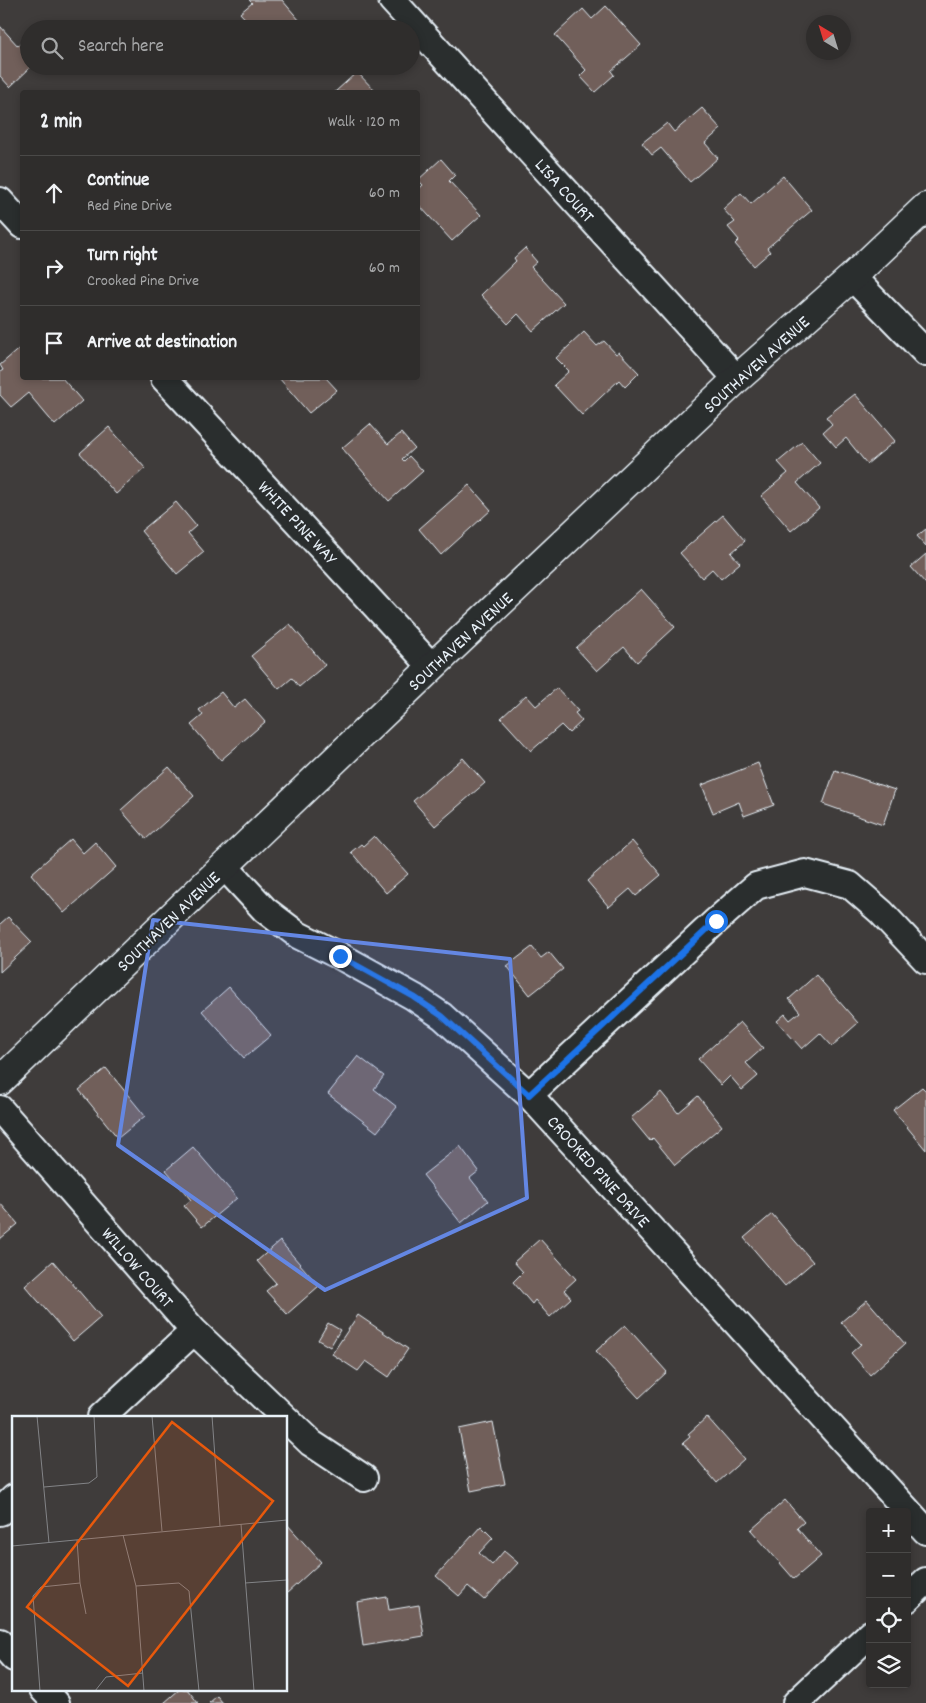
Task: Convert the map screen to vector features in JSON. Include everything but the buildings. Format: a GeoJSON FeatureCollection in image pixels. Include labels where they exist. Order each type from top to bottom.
{"type":"FeatureCollection","features":[{"type":"Feature","properties":{"kind":"street","name":"LISA COURT"},"geometry":{"type":"LineString","coordinates":[[392,0],[410,20]]}},
{"type":"Feature","properties":{"kind":"street","name":"LISA COURT"},"geometry":{"type":"LineString","coordinates":[[420,31],[738,379]]}},
{"type":"Feature","properties":{"kind":"street"},"geometry":{"type":"LineString","coordinates":[[0,201],[20,223]]}},
{"type":"Feature","properties":{"kind":"street","name":"SOUTHAVEN AVENUE"},"geometry":{"type":"LineString","coordinates":[[0,1081],[432,667],[738,379],[852,277],[926,207]]}},
{"type":"Feature","properties":{"kind":"street"},"geometry":{"type":"LineString","coordinates":[[852,277],[926,353]]}},
{"type":"Feature","properties":{"kind":"street","name":"WHITE PINE WAY"},"geometry":{"type":"LineString","coordinates":[[166,380],[432,667]]}},
{"type":"Feature","properties":{"kind":"street","name":"CROOKED PINE DRIVE"},"geometry":{"type":"LineString","coordinates":[[225,866],[265,910],[298,935],[414,997],[435,1011],[529,1095],[926,1532]]}},
{"type":"Feature","properties":{"kind":"street"},"geometry":{"type":"LineString","coordinates":[[529,1095],[756,886],[805,873],[850,885],[881,912],[926,960]]}},
{"type":"Feature","properties":{"kind":"street","name":"WILLOW COURT"},"geometry":{"type":"LineString","coordinates":[[0,1109],[194,1331],[283,1416]]}},
{"type":"Feature","properties":{"kind":"street"},"geometry":{"type":"LineString","coordinates":[[102,1416],[194,1331]]}},
{"type":"Feature","properties":{"kind":"street","name":"WILLOW COURT"},"geometry":{"type":"LineString","coordinates":[[288,1421],[312,1443],[364,1478]]}},
{"type":"Feature","properties":{"kind":"street"},"geometry":{"type":"LineString","coordinates":[[0,1512],[12,1500]]}},
{"type":"Feature","properties":{"kind":"street"},"geometry":{"type":"LineString","coordinates":[[908,1598],[926,1581]]}},
{"type":"Feature","properties":{"kind":"street"},"geometry":{"type":"LineString","coordinates":[[796,1703],[866,1638]]}},
{"type":"Feature","properties":{"kind":"street"},"geometry":{"type":"LineString","coordinates":[[0,1642],[12,1656]]}},
{"type":"Feature","properties":{"kind":"street"},"geometry":{"type":"LineString","coordinates":[[44,1690],[56,1703]]}},
{"type":"Feature","properties":{"kind":"highlighted area"},"geometry":{"type":"Polygon","coordinates":[[[153,920],[510,959],[527,1198],[325,1290],[118,1145],[153,920]]]}},
{"type":"Feature","properties":{"kind":"route"},"geometry":{"type":"LineString","coordinates":[[340,956],[414,997],[442,1016],[529,1095],[716,921]]}}]}
